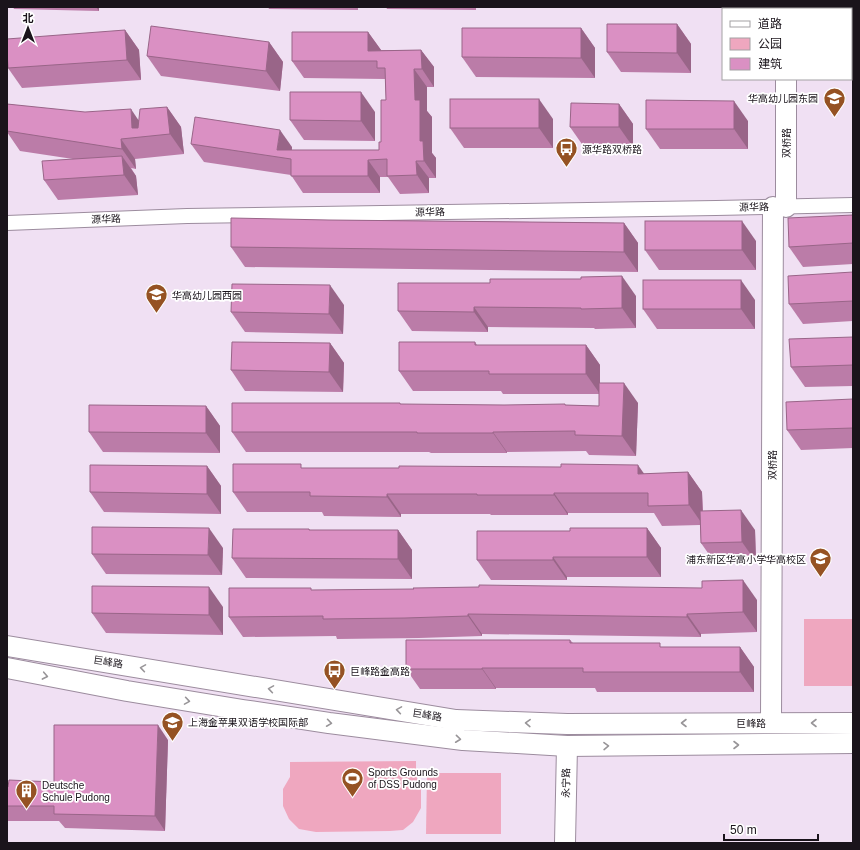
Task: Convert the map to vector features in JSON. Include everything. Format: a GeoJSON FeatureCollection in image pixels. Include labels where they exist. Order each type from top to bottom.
{"type":"FeatureCollection","features":[{"type":"Feature","properties":{"kind":"main road","name":"双桥路"},"geometry":{"type":"LineString","coordinates":[[771,723],[779,207],[786,80]]}},
{"type":"Feature","properties":{"kind":"main road","name":"巨峰路"},"geometry":{"type":"LineString","coordinates":[[7,646],[456,720],[567,724],[853,723]]}},
{"type":"Feature","properties":{"kind":"main road","name":"巨峰路"},"geometry":{"type":"LineString","coordinates":[[7,668],[127,691],[329,724],[463,740],[567,746],[853,743]]}},
{"type":"Feature","properties":{"kind":"main road","name":"永宁路"},"geometry":{"type":"LineString","coordinates":[[565,843],[567,746]]}},
{"type":"Feature","properties":{"kind":"street","name":"源华路"},"geometry":{"type":"LineString","coordinates":[[7,223],[194,216],[853,205]]}},
{"type":"Feature","properties":{"kind":"street","name":"永宁路"},"geometry":{"type":"LineString","coordinates":[[567,724],[567,746]]}},
{"type":"Feature","properties":{"kind":"green space"},"geometry":{"type":"Polygon","coordinates":[[[804,619],[853,619],[853,686],[804,686],[804,619]]]}},
{"type":"Feature","properties":{"kind":"green space","name":"Sports Grounds of DSS Pudong"},"geometry":{"type":"Polygon","coordinates":[[[416,761],[416,775],[421,789],[421,808],[413,822],[403,830],[316,832],[299,829],[289,819],[283,806],[283,789],[290,777],[290,762],[416,761]]]}},
{"type":"Feature","properties":{"kind":"green space","name":"Sports Grounds of DSS Pudong"},"geometry":{"type":"Polygon","coordinates":[[[427,773],[501,773],[501,834],[426,834],[427,773]]]}},
{"type":"Feature","properties":{"kind":"building"},"geometry":{"type":"Polygon","coordinates":[[[607,24],[677,24],[677,53],[607,52],[607,24]]]}},
{"type":"Feature","properties":{"kind":"building"},"geometry":{"type":"Polygon","coordinates":[[[151,26],[269,42],[266,71],[147,56],[151,26]]]}},
{"type":"Feature","properties":{"kind":"building"},"geometry":{"type":"Polygon","coordinates":[[[462,28],[581,28],[581,58],[462,57],[462,28]]]}},
{"type":"Feature","properties":{"kind":"building"},"geometry":{"type":"Polygon","coordinates":[[[125,30],[127,60],[8,68],[7,39],[125,30]]]}},
{"type":"Feature","properties":{"kind":"building"},"geometry":{"type":"Polygon","coordinates":[[[292,32],[368,32],[368,51],[421,50],[422,69],[414,69],[415,100],[420,100],[420,141],[423,141],[424,161],[416,161],[417,175],[387,176],[387,159],[368,160],[368,176],[291,176],[291,159],[191,144],[195,117],[280,130],[277,150],[379,150],[379,142],[381,142],[381,100],[386,100],[385,68],[377,68],[377,61],[292,61],[292,32]]]}},
{"type":"Feature","properties":{"kind":"building"},"geometry":{"type":"Polygon","coordinates":[[[290,92],[361,92],[361,121],[290,120],[290,92]]]}},
{"type":"Feature","properties":{"kind":"building"},"geometry":{"type":"Polygon","coordinates":[[[450,99],[539,99],[539,128],[450,128],[450,99]]]}},
{"type":"Feature","properties":{"kind":"building"},"geometry":{"type":"Polygon","coordinates":[[[646,100],[734,101],[734,129],[646,129],[646,100]]]}},
{"type":"Feature","properties":{"kind":"building"},"geometry":{"type":"Polygon","coordinates":[[[571,103],[619,104],[619,127],[570,127],[571,103]]]}},
{"type":"Feature","properties":{"kind":"building"},"geometry":{"type":"Polygon","coordinates":[[[7,104],[85,112],[131,109],[132,128],[138,128],[140,109],[167,107],[170,134],[121,139],[122,149],[7,131],[7,104]]]}},
{"type":"Feature","properties":{"kind":"building"},"geometry":{"type":"Polygon","coordinates":[[[122,156],[124,175],[44,180],[42,161],[122,156]]]}},
{"type":"Feature","properties":{"kind":"building"},"geometry":{"type":"Polygon","coordinates":[[[853,215],[853,243],[789,247],[788,218],[853,215]]]}},
{"type":"Feature","properties":{"kind":"building"},"geometry":{"type":"Polygon","coordinates":[[[231,218],[624,223],[624,252],[231,247],[231,218]]]}},
{"type":"Feature","properties":{"kind":"building"},"geometry":{"type":"Polygon","coordinates":[[[645,221],[742,221],[742,250],[645,250],[645,221]]]}},
{"type":"Feature","properties":{"kind":"building"},"geometry":{"type":"Polygon","coordinates":[[[853,272],[853,301],[789,304],[788,276],[853,272]]]}},
{"type":"Feature","properties":{"kind":"building"},"geometry":{"type":"Polygon","coordinates":[[[622,276],[622,308],[581,309],[474,307],[474,312],[398,311],[398,283],[490,283],[490,279],[581,279],[581,277],[622,276]]]}},
{"type":"Feature","properties":{"kind":"building"},"geometry":{"type":"Polygon","coordinates":[[[643,280],[741,280],[741,309],[643,309],[643,280]]]}},
{"type":"Feature","properties":{"kind":"building"},"geometry":{"type":"Polygon","coordinates":[[[232,284],[330,285],[329,314],[231,312],[232,284]]]}},
{"type":"Feature","properties":{"kind":"building"},"geometry":{"type":"Polygon","coordinates":[[[853,337],[853,365],[791,367],[789,339],[853,337]]]}},
{"type":"Feature","properties":{"kind":"building"},"geometry":{"type":"Polygon","coordinates":[[[232,342],[330,343],[329,372],[231,370],[232,342]]]}},
{"type":"Feature","properties":{"kind":"building"},"geometry":{"type":"Polygon","coordinates":[[[399,342],[475,342],[475,345],[586,345],[586,374],[489,374],[489,371],[399,371],[399,342]]]}},
{"type":"Feature","properties":{"kind":"building"},"geometry":{"type":"Polygon","coordinates":[[[599,383],[624,383],[622,436],[575,435],[575,431],[493,433],[232,432],[232,403],[565,404],[599,406],[599,383]]]}},
{"type":"Feature","properties":{"kind":"building"},"geometry":{"type":"Polygon","coordinates":[[[853,399],[853,428],[787,430],[786,402],[853,399]]]}},
{"type":"Feature","properties":{"kind":"building"},"geometry":{"type":"Polygon","coordinates":[[[89,405],[206,406],[206,433],[89,432],[89,405]]]}},
{"type":"Feature","properties":{"kind":"building"},"geometry":{"type":"Polygon","coordinates":[[[233,464],[301,464],[301,468],[399,468],[399,466],[561,467],[561,464],[638,465],[638,474],[688,472],[689,505],[648,506],[648,493],[554,493],[554,495],[387,494],[387,497],[310,496],[310,492],[233,492],[233,464]]]}},
{"type":"Feature","properties":{"kind":"building"},"geometry":{"type":"Polygon","coordinates":[[[90,465],[207,466],[207,494],[90,492],[90,465]]]}},
{"type":"Feature","properties":{"kind":"building"},"geometry":{"type":"Polygon","coordinates":[[[741,510],[742,542],[701,543],[700,511],[741,510]]]}},
{"type":"Feature","properties":{"kind":"building"},"geometry":{"type":"Polygon","coordinates":[[[92,527],[209,528],[208,555],[92,554],[92,527]]]}},
{"type":"Feature","properties":{"kind":"building"},"geometry":{"type":"Polygon","coordinates":[[[570,528],[647,528],[647,557],[553,557],[553,560],[477,560],[477,531],[570,531],[570,528]]]}},
{"type":"Feature","properties":{"kind":"building"},"geometry":{"type":"Polygon","coordinates":[[[233,529],[398,530],[398,559],[232,558],[233,529]]]}},
{"type":"Feature","properties":{"kind":"building"},"geometry":{"type":"Polygon","coordinates":[[[743,580],[743,612],[687,614],[687,617],[468,614],[468,616],[405,618],[323,619],[323,616],[229,617],[229,588],[311,588],[311,590],[414,589],[413,588],[479,587],[479,585],[702,588],[702,581],[743,580]]]}},
{"type":"Feature","properties":{"kind":"building"},"geometry":{"type":"Polygon","coordinates":[[[92,586],[209,587],[209,615],[92,613],[92,586]]]}},
{"type":"Feature","properties":{"kind":"building"},"geometry":{"type":"Polygon","coordinates":[[[406,640],[570,640],[570,643],[660,643],[660,647],[740,647],[740,672],[583,672],[583,668],[406,669],[406,640]]]}},
{"type":"Feature","properties":{"kind":"building"},"geometry":{"type":"Polygon","coordinates":[[[54,725],[158,725],[155,816],[54,814],[54,806],[7,806],[7,787],[9,780],[54,782],[54,725]]]}},
{"type":"Feature","properties":{"kind":"place","name":"华高幼儿园东园"},"geometry":{"type":"Point","coordinates":[834,118]}},
{"type":"Feature","properties":{"kind":"place","name":"源华路双桥路"},"geometry":{"type":"Point","coordinates":[566,168]}},
{"type":"Feature","properties":{"kind":"place","name":"华高幼儿园西园"},"geometry":{"type":"Point","coordinates":[157,314]}},
{"type":"Feature","properties":{"kind":"place","name":"浦东新区华高小学华高校区"},"geometry":{"type":"Point","coordinates":[821,578]}},
{"type":"Feature","properties":{"kind":"place","name":"巨峰路金高路"},"geometry":{"type":"Point","coordinates":[334,690]}},
{"type":"Feature","properties":{"kind":"place","name":"上海金苹果双语学校国际部"},"geometry":{"type":"Point","coordinates":[173,742]}},
{"type":"Feature","properties":{"kind":"place","name":"Sports Grounds of DSS Pudong"},"geometry":{"type":"Point","coordinates":[352,798]}},
{"type":"Feature","properties":{"kind":"place","name":"Deutsche Schule Pudong"},"geometry":{"type":"Point","coordinates":[27,810]}}]}
